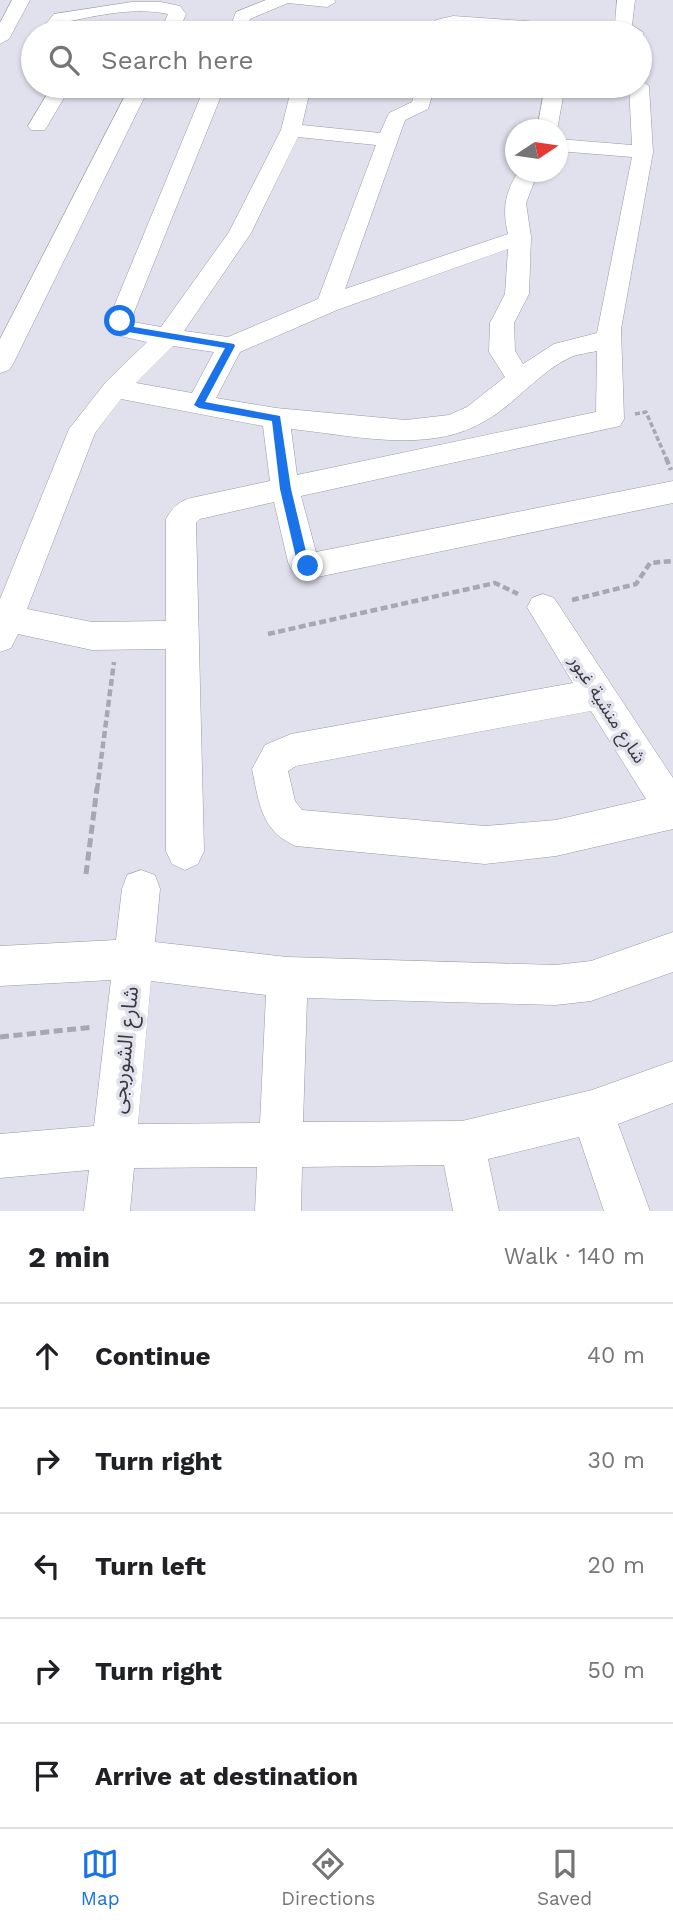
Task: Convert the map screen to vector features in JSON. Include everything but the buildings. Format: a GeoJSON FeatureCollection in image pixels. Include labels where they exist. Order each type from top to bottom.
{"type":"FeatureCollection","features":[{"type":"Feature","properties":{"kind":"street"},"geometry":{"type":"LineString","coordinates":[[241,21],[242,16],[281,0]]}},
{"type":"Feature","properties":{"kind":"street"},"geometry":{"type":"LineString","coordinates":[[293,0],[327,1],[321,21]]}},
{"type":"Feature","properties":{"kind":"street"},"geometry":{"type":"LineString","coordinates":[[625,0],[628,21]]}},
{"type":"Feature","properties":{"kind":"street"},"geometry":{"type":"LineString","coordinates":[[0,39],[21,1],[46,2],[91,12]]}},
{"type":"Feature","properties":{"kind":"street"},"geometry":{"type":"LineString","coordinates":[[56,21],[91,12],[167,8],[177,14],[174,21]]}},
{"type":"Feature","properties":{"kind":"street"},"geometry":{"type":"LineString","coordinates":[[38,126],[54,98]]}},
{"type":"Feature","properties":{"kind":"street"},"geometry":{"type":"LineString","coordinates":[[0,364],[6,340],[134,98]]}},
{"type":"Feature","properties":{"kind":"street"},"geometry":{"type":"LineString","coordinates":[[210,98],[121,312],[120,321],[125,329],[230,346],[328,304],[520,237]]}},
{"type":"Feature","properties":{"kind":"street"},"geometry":{"type":"LineString","coordinates":[[182,635],[92,636],[3,628],[83,429],[115,389],[167,337],[240,233],[291,130],[298,98]]}},
{"type":"Feature","properties":{"kind":"street"},"geometry":{"type":"LineString","coordinates":[[328,304],[396,117],[421,105],[423,98]]}},
{"type":"Feature","properties":{"kind":"street"},"geometry":{"type":"LineString","coordinates":[[549,119],[553,98]]}},
{"type":"Feature","properties":{"kind":"street"},"geometry":{"type":"LineString","coordinates":[[185,851],[181,519],[191,509],[610,419],[609,339],[613,304],[643,152],[640,98]]}},
{"type":"Feature","properties":{"kind":"street"},"geometry":{"type":"LineString","coordinates":[[291,130],[388,140]]}},
{"type":"Feature","properties":{"kind":"street"},"geometry":{"type":"LineString","coordinates":[[568,146],[643,152]]}},
{"type":"Feature","properties":{"kind":"street"},"geometry":{"type":"LineString","coordinates":[[520,379],[502,352],[502,323],[517,294],[520,237],[514,198],[523,182]]}},
{"type":"Feature","properties":{"kind":"street"},"geometry":{"type":"LineString","coordinates":[[115,389],[276,418],[406,430],[430,429],[453,425],[477,414],[520,379],[563,350],[609,339]]}},
{"type":"Feature","properties":{"kind":"street"},"geometry":{"type":"LineString","coordinates":[[199,405],[230,346]]}},
{"type":"Feature","properties":{"kind":"street"},"geometry":{"type":"LineString","coordinates":[[276,418],[285,489],[303,562],[308,566],[673,492]]}},
{"type":"Feature","properties":{"kind":"street","name":"شارع منشية غبور"},"geometry":{"type":"LineString","coordinates":[[544,607],[673,811]]}},
{"type":"Feature","properties":{"kind":"street"},"geometry":{"type":"LineString","coordinates":[[599,694],[291,750],[277,757],[270,769],[282,815],[288,824],[308,830],[485,845],[556,838],[673,811]]}},
{"type":"Feature","properties":{"kind":"street","name":"شارع الشوربجى"},"geometry":{"type":"LineString","coordinates":[[107,1211],[141,889]]}},
{"type":"Feature","properties":{"kind":"street"},"geometry":{"type":"LineString","coordinates":[[0,966],[134,959],[287,977],[556,985],[592,981],[673,952]]}},
{"type":"Feature","properties":{"kind":"street"},"geometry":{"type":"LineString","coordinates":[[278,1211],[287,977]]}},
{"type":"Feature","properties":{"kind":"street"},"geometry":{"type":"LineString","coordinates":[[0,1156],[114,1146],[462,1143],[593,1112],[673,1082]]}},
{"type":"Feature","properties":{"kind":"street"},"geometry":{"type":"LineString","coordinates":[[593,1112],[626,1211]]}},
{"type":"Feature","properties":{"kind":"street"},"geometry":{"type":"LineString","coordinates":[[462,1143],[476,1211]]}},
{"type":"Feature","properties":{"kind":"path"},"geometry":{"type":"LineString","coordinates":[[610,419],[646,412],[673,476]]}},
{"type":"Feature","properties":{"kind":"path"},"geometry":{"type":"LineString","coordinates":[[268,634],[495,583],[544,607],[636,584],[650,563],[673,561]]}},
{"type":"Feature","properties":{"kind":"path"},"geometry":{"type":"LineString","coordinates":[[86,874],[118,637]]}},
{"type":"Feature","properties":{"kind":"path"},"geometry":{"type":"LineString","coordinates":[[0,1037],[127,1024]]}},
{"type":"Feature","properties":{"kind":"route"},"geometry":{"type":"LineString","coordinates":[[120,321],[125,329],[230,346],[199,405],[276,418],[285,489],[303,562],[308,566]]}}]}
